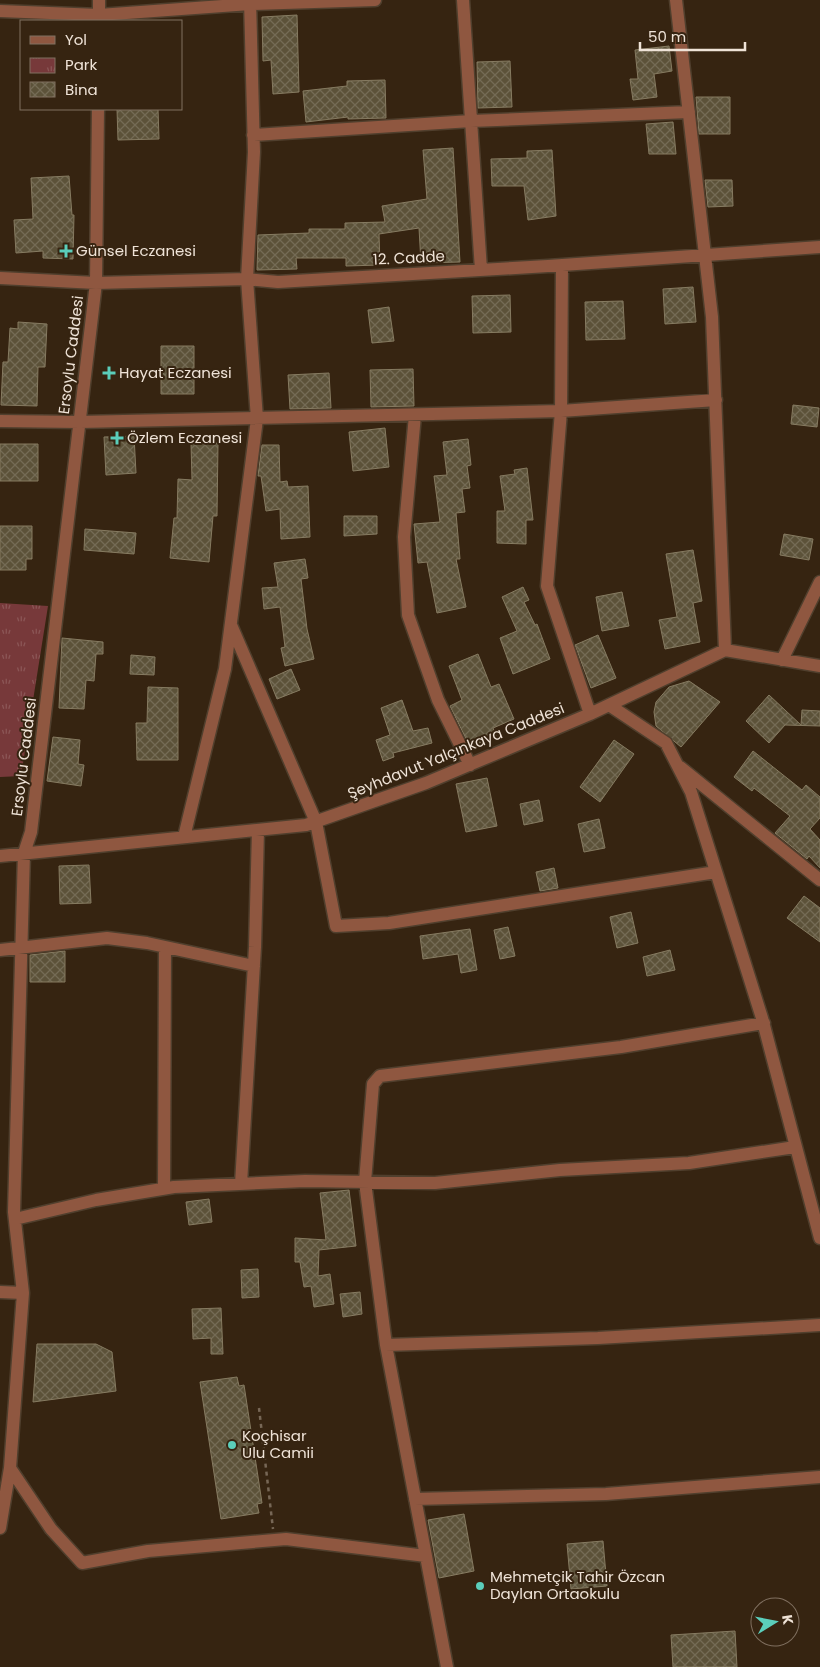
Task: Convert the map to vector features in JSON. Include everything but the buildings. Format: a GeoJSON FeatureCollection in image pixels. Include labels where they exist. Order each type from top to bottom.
{"type":"FeatureCollection","features":[{"type":"Feature","properties":{"kind":"street"},"geometry":{"type":"LineString","coordinates":[[99,0],[99,18]]}},
{"type":"Feature","properties":{"kind":"street"},"geometry":{"type":"LineString","coordinates":[[0,11],[99,18],[250,2],[375,0]]}},
{"type":"Feature","properties":{"kind":"street"},"geometry":{"type":"LineString","coordinates":[[463,0],[482,270]]}},
{"type":"Feature","properties":{"kind":"street"},"geometry":{"type":"LineString","coordinates":[[676,0],[712,317],[725,650],[820,666]]}},
{"type":"Feature","properties":{"kind":"street"},"geometry":{"type":"LineString","coordinates":[[184,837],[225,669],[257,419],[247,279],[253,135],[250,2]]}},
{"type":"Feature","properties":{"kind":"street","name":"Ersoylu Caddesi"},"geometry":{"type":"LineString","coordinates":[[0,1528],[10,1468],[23,1293],[15,1219],[24,853],[31,832],[96,282],[98,110]]}},
{"type":"Feature","properties":{"kind":"street"},"geometry":{"type":"LineString","coordinates":[[253,135],[471,121],[689,112]]}},
{"type":"Feature","properties":{"kind":"street","name":"12. Cadde"},"geometry":{"type":"LineString","coordinates":[[0,278],[96,282],[247,279],[278,282],[820,248]]}},
{"type":"Feature","properties":{"kind":"street"},"geometry":{"type":"LineString","coordinates":[[562,265],[561,411],[547,586],[590,714]]}},
{"type":"Feature","properties":{"kind":"street"},"geometry":{"type":"LineString","coordinates":[[0,421],[80,422],[257,419],[561,411],[716,400]]}},
{"type":"Feature","properties":{"kind":"street"},"geometry":{"type":"LineString","coordinates":[[415,415],[404,537],[408,615],[438,700],[470,765]]}},
{"type":"Feature","properties":{"kind":"street"},"geometry":{"type":"LineString","coordinates":[[782,660],[820,582]]}},
{"type":"Feature","properties":{"kind":"street"},"geometry":{"type":"LineString","coordinates":[[231,625],[316,822],[336,926],[388,923],[716,872]]}},
{"type":"Feature","properties":{"kind":"street","name":"Şeyhdavut Yalçınkaya Caddesi"},"geometry":{"type":"LineString","coordinates":[[0,856],[258,830],[316,822],[426,784],[590,714],[725,650]]}},
{"type":"Feature","properties":{"kind":"street"},"geometry":{"type":"LineString","coordinates":[[609,705],[666,743],[691,792],[764,1023],[820,1238]]}},
{"type":"Feature","properties":{"kind":"street"},"geometry":{"type":"LineString","coordinates":[[676,764],[820,880]]}},
{"type":"Feature","properties":{"kind":"street"},"geometry":{"type":"LineString","coordinates":[[240,1184],[254,966],[258,830]]}},
{"type":"Feature","properties":{"kind":"street"},"geometry":{"type":"LineString","coordinates":[[0,950],[21,946],[107,938],[147,942],[165,948],[254,966]]}},
{"type":"Feature","properties":{"kind":"street"},"geometry":{"type":"LineString","coordinates":[[164,1188],[165,948]]}},
{"type":"Feature","properties":{"kind":"street"},"geometry":{"type":"LineString","coordinates":[[447,1667],[386,1346],[366,1182],[373,1084],[380,1076],[621,1047],[764,1023]]}},
{"type":"Feature","properties":{"kind":"street"},"geometry":{"type":"LineString","coordinates":[[15,1219],[96,1200],[164,1188],[240,1184],[434,1183],[560,1170],[689,1163],[795,1146]]}},
{"type":"Feature","properties":{"kind":"street"},"geometry":{"type":"LineString","coordinates":[[0,1292],[23,1293]]}},
{"type":"Feature","properties":{"kind":"street"},"geometry":{"type":"LineString","coordinates":[[386,1346],[598,1338],[820,1326]]}},
{"type":"Feature","properties":{"kind":"street"},"geometry":{"type":"LineString","coordinates":[[10,1468],[51,1529],[82,1563],[148,1551],[286,1539],[426,1556]]}},
{"type":"Feature","properties":{"kind":"street"},"geometry":{"type":"LineString","coordinates":[[415,1499],[606,1494],[820,1477]]}},
{"type":"Feature","properties":{"kind":"path"},"geometry":{"type":"LineString","coordinates":[[259,1408],[274,1540]]}},
{"type":"Feature","properties":{"kind":"green space"},"geometry":{"type":"Polygon","coordinates":[[[0,603],[48,606],[21,776],[0,777],[0,603]]]}},
{"type":"Feature","properties":{"kind":"place","name":"Günsel Eczanesi"},"geometry":{"type":"Point","coordinates":[66,251]}},
{"type":"Feature","properties":{"kind":"place","name":"Hayat Eczanesi"},"geometry":{"type":"Point","coordinates":[109,373]}},
{"type":"Feature","properties":{"kind":"place","name":"Özlem Eczanesi"},"geometry":{"type":"Point","coordinates":[117,438]}},
{"type":"Feature","properties":{"kind":"place","name":"Koçhisar Ulu Camii"},"geometry":{"type":"Point","coordinates":[232,1445]}},
{"type":"Feature","properties":{"kind":"place","name":"Mehmetçik Tahir Özcan Daylan Ortaokulu"},"geometry":{"type":"Point","coordinates":[480,1586]}}]}
